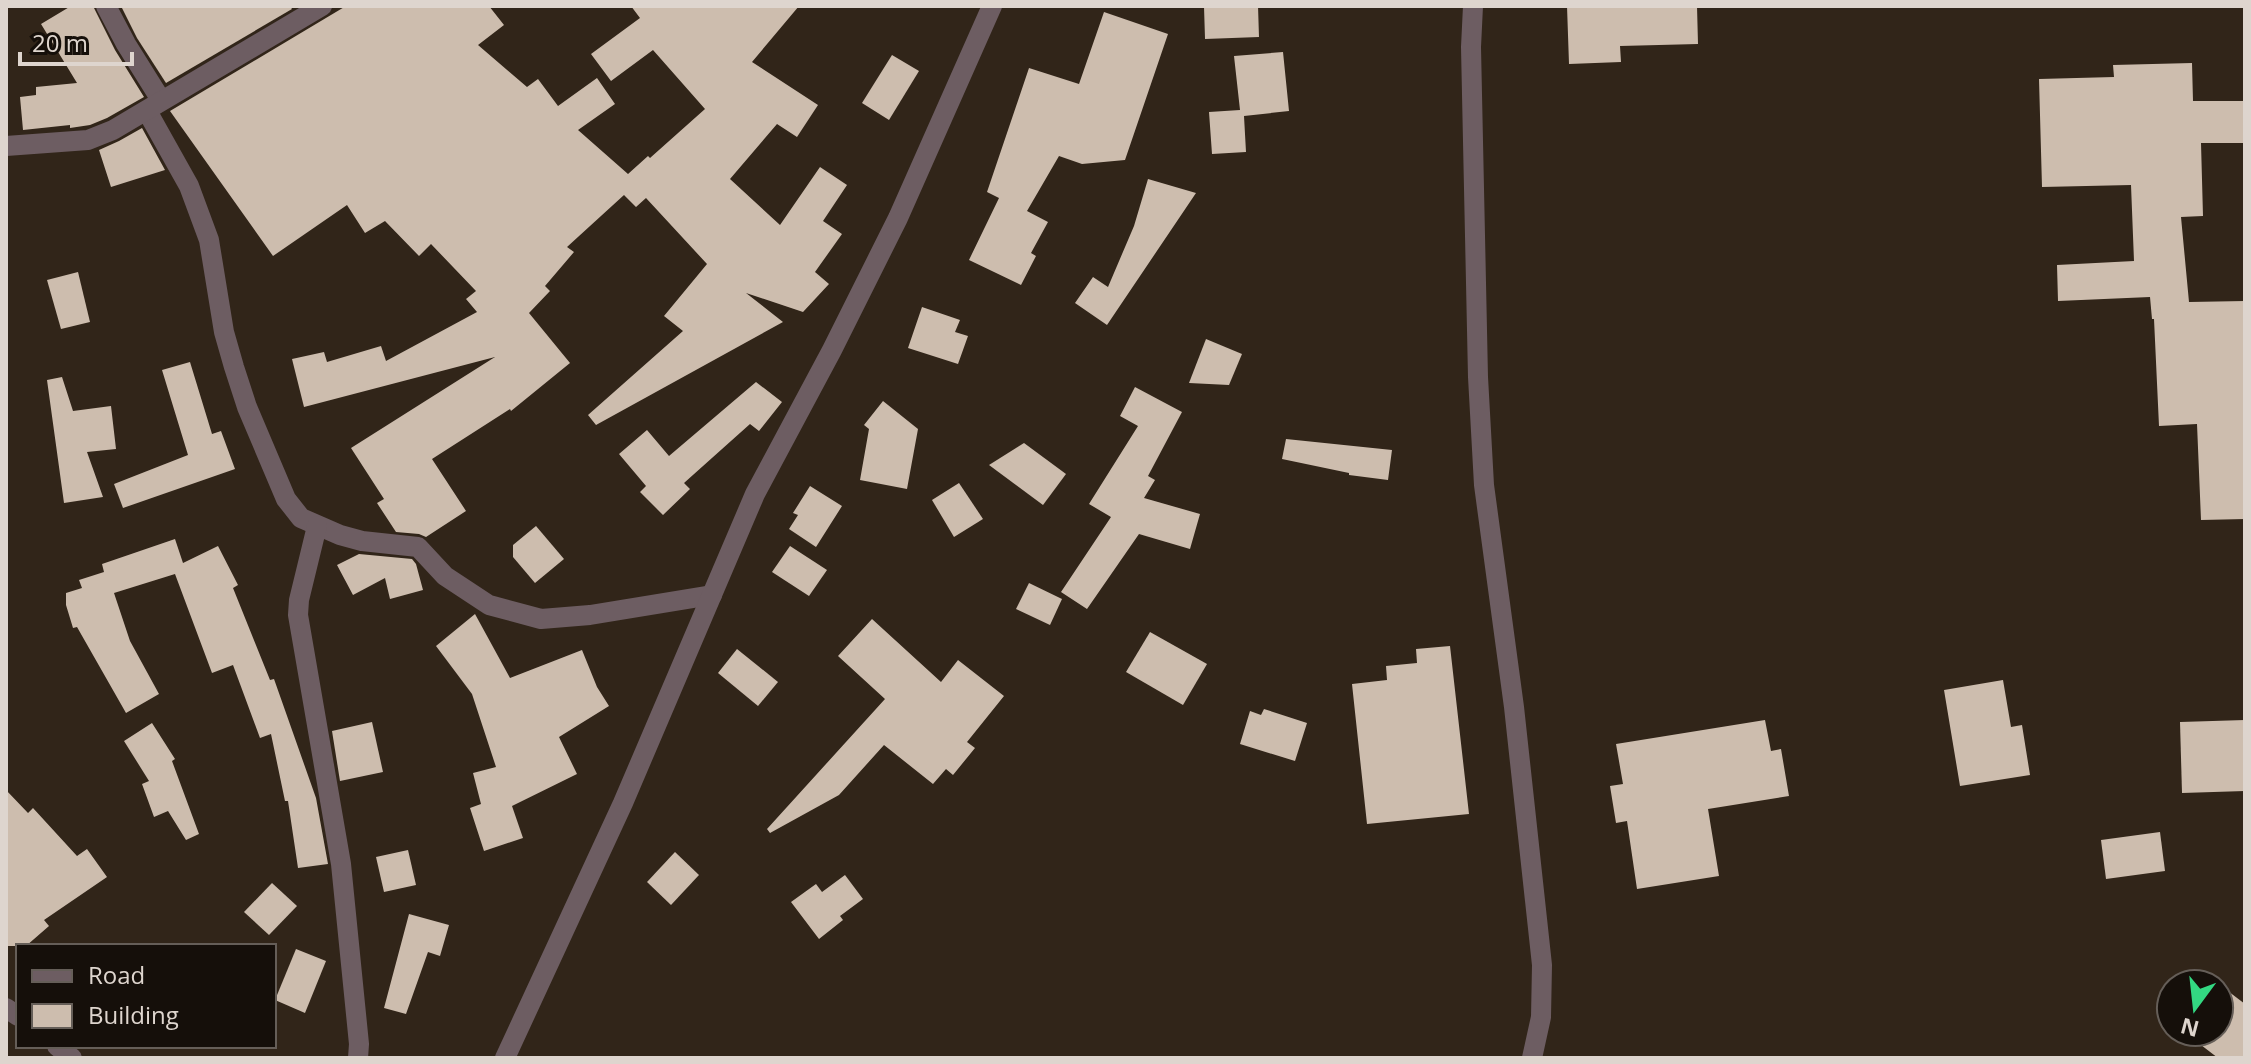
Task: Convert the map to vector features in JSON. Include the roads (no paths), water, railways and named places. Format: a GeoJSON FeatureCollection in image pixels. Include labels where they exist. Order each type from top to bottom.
{"type":"FeatureCollection","features":[{"type":"Feature","properties":{"kind":"street"},"geometry":{"type":"LineString","coordinates":[[106,6],[189,186],[209,240],[224,332],[247,407],[286,499],[301,518],[362,541],[418,547],[445,576],[489,605],[541,619],[590,615],[712,595]]}},
{"type":"Feature","properties":{"kind":"street"},"geometry":{"type":"LineString","coordinates":[[6,146],[88,140],[113,130],[322,6]]}},
{"type":"Feature","properties":{"kind":"street"},"geometry":{"type":"LineString","coordinates":[[505,1058],[623,803],[755,494],[898,218],[992,6]]}},
{"type":"Feature","properties":{"kind":"street"},"geometry":{"type":"LineString","coordinates":[[1473,6],[1471,47],[1481,439],[1542,965],[1541,1017],[1532,1058]]}},
{"type":"Feature","properties":{"kind":"street"},"geometry":{"type":"LineString","coordinates":[[317,526],[298,615],[341,864],[358,1058]]}}]}
